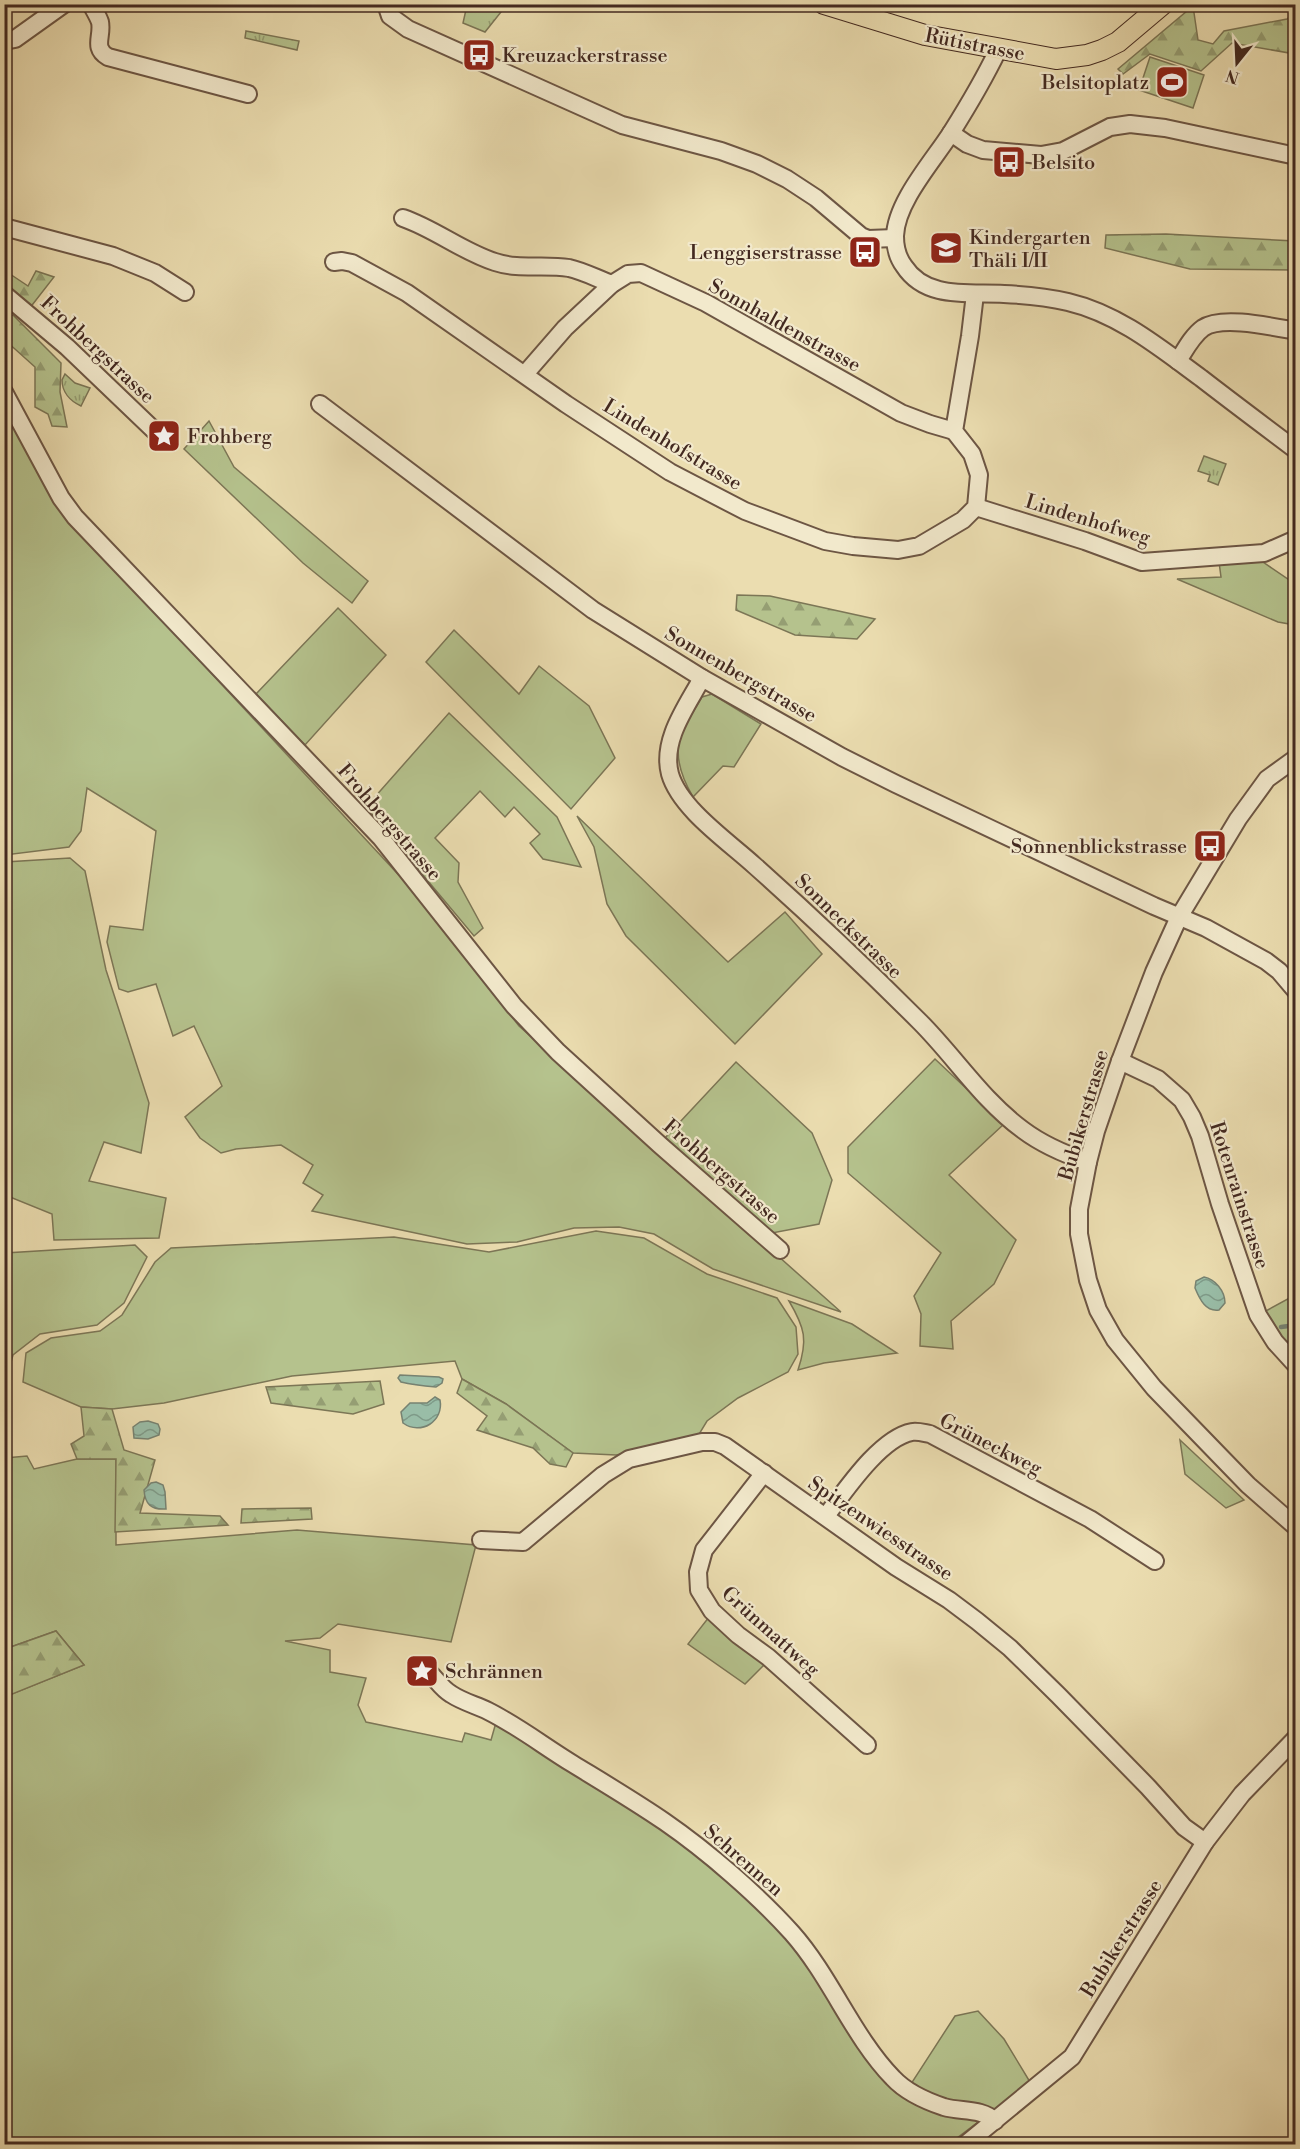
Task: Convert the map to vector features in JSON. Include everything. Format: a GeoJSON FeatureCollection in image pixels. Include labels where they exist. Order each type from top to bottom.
{"type":"FeatureCollection","features":[{"type":"Feature","properties":{"kind":"main road","name":"Rütistrasse"},"geometry":{"type":"LineString","coordinates":[[824,4],[844,7],[925,35],[1056,59],[1087,55],[1118,42],[1163,4]]}},
{"type":"Feature","properties":{"kind":"street"},"geometry":{"type":"LineString","coordinates":[[4,41],[15,39],[64,4]]}},
{"type":"Feature","properties":{"kind":"street"},"geometry":{"type":"LineString","coordinates":[[92,4],[99,20],[98,48],[102,54],[248,94]]}},
{"type":"Feature","properties":{"kind":"street"},"geometry":{"type":"LineString","coordinates":[[386,4],[390,16],[408,29],[622,125],[720,151],[757,164],[788,179],[816,198],[861,236],[895,238]]}},
{"type":"Feature","properties":{"kind":"street"},"geometry":{"type":"LineString","coordinates":[[998,50],[985,78],[904,207],[898,221],[895,238],[902,263],[914,278],[930,288],[948,292],[1003,293],[1047,298],[1085,306],[1113,318],[1178,361],[1296,450]]}},
{"type":"Feature","properties":{"kind":"street"},"geometry":{"type":"LineString","coordinates":[[951,133],[967,144],[983,150],[1041,155],[1063,151],[1110,127],[1130,124],[1165,128],[1296,156]]}},
{"type":"Feature","properties":{"kind":"street"},"geometry":{"type":"LineString","coordinates":[[403,218],[418,223],[492,261],[509,266],[571,269],[612,284]]}},
{"type":"Feature","properties":{"kind":"street"},"geometry":{"type":"LineString","coordinates":[[4,227],[113,256],[155,273],[185,292]]}},
{"type":"Feature","properties":{"kind":"street","name":"Lindenhofstrasse"},"geometry":{"type":"LineString","coordinates":[[334,262],[352,263],[407,293],[566,404],[670,472],[745,511],[825,541],[898,550],[911,548],[944,532],[963,520],[975,507]]}},
{"type":"Feature","properties":{"kind":"street","name":"Sonnhaldenstrasse"},"geometry":{"type":"LineString","coordinates":[[525,374],[565,328],[612,284],[633,273],[640,273],[706,303],[901,412],[954,431]]}},
{"type":"Feature","properties":{"kind":"street","name":"Frohbergstrasse"},"geometry":{"type":"LineString","coordinates":[[4,294],[67,347],[161,436]]}},
{"type":"Feature","properties":{"kind":"street"},"geometry":{"type":"LineString","coordinates":[[975,294],[954,431],[972,454],[977,467],[980,483],[975,507]]}},
{"type":"Feature","properties":{"kind":"street"},"geometry":{"type":"LineString","coordinates":[[1178,361],[1196,334],[1212,323],[1268,326],[1296,331]]}},
{"type":"Feature","properties":{"kind":"street","name":"Frohbergstrasse"},"geometry":{"type":"LineString","coordinates":[[4,392],[61,498],[75,517],[381,838],[514,1005],[558,1052],[780,1250]]}},
{"type":"Feature","properties":{"kind":"street","name":"Sonnenbergstrasse"},"geometry":{"type":"LineString","coordinates":[[320,404],[593,610],[702,678],[842,757],[1179,917]]}},
{"type":"Feature","properties":{"kind":"street","name":"Lindenhofweg"},"geometry":{"type":"LineString","coordinates":[[975,507],[1085,541],[1142,562],[1264,553],[1296,539]]}},
{"type":"Feature","properties":{"kind":"street","name":"Sonneckstrasse"},"geometry":{"type":"LineString","coordinates":[[702,678],[671,737],[668,756],[670,774],[691,808],[757,867],[921,1023],[1003,1113],[1022,1130],[1047,1146],[1088,1162]]}},
{"type":"Feature","properties":{"kind":"street","name":"Bubikerstrasse"},"geometry":{"type":"LineString","coordinates":[[1296,758],[1267,779],[1244,811],[1179,917],[1152,977],[1120,1061],[1088,1162],[1079,1209],[1079,1234],[1083,1260],[1098,1310],[1115,1340],[1161,1396],[1248,1485],[1296,1527]]}},
{"type":"Feature","properties":{"kind":"street"},"geometry":{"type":"LineString","coordinates":[[1179,917],[1206,928],[1266,961],[1280,971],[1296,991]]}},
{"type":"Feature","properties":{"kind":"street","name":"Rotenrainstrasse"},"geometry":{"type":"LineString","coordinates":[[1120,1061],[1166,1085],[1182,1100],[1192,1117],[1258,1315],[1275,1341],[1296,1365]]}},
{"type":"Feature","properties":{"kind":"street","name":"Grüneckweg"},"geometry":{"type":"LineString","coordinates":[[826,1516],[875,1456],[902,1435],[914,1431],[930,1434],[1079,1513],[1155,1561]]}},
{"type":"Feature","properties":{"kind":"street","name":"Spitzenwiesstrasse"},"geometry":{"type":"LineString","coordinates":[[481,1540],[523,1542],[617,1465],[630,1459],[702,1442],[715,1442],[725,1446],[896,1567],[949,1600],[1010,1648],[1148,1787],[1184,1827],[1205,1842]]}},
{"type":"Feature","properties":{"kind":"street","name":"Grünmattweg"},"geometry":{"type":"LineString","coordinates":[[764,1473],[704,1550],[698,1572],[699,1590],[711,1611],[768,1657],[867,1745]]}},
{"type":"Feature","properties":{"kind":"street","name":"Schrennen"},"geometry":{"type":"LineString","coordinates":[[422,1667],[443,1689],[489,1711],[689,1839],[774,1914],[792,1933],[811,1956],[865,2041],[894,2080],[924,2099],[945,2107],[988,2114],[994,2121]]}},
{"type":"Feature","properties":{"kind":"street","name":"Bubikerstrasse"},"geometry":{"type":"LineString","coordinates":[[966,2145],[1072,2057],[1205,1842],[1242,1794],[1296,1738]]}},
{"type":"Feature","properties":{"kind":"green space"},"geometry":{"type":"Polygon","coordinates":[[[467,5],[505,7],[485,32],[463,23],[467,5]]]}},
{"type":"Feature","properties":{"kind":"green space"},"geometry":{"type":"Polygon","coordinates":[[[1193,6],[1198,40],[1213,44],[1224,31],[1287,19],[1295,12],[1295,54],[1232,43],[1201,71],[1150,54],[1123,74],[1118,69],[1193,6]]]}},
{"type":"Feature","properties":{"kind":"green space"},"geometry":{"type":"Polygon","coordinates":[[[246,31],[299,41],[297,50],[245,38],[246,31]]]}},
{"type":"Feature","properties":{"kind":"green space","name":"Belsitoplatz"},"geometry":{"type":"Polygon","coordinates":[[[1150,57],[1204,75],[1193,108],[1139,90],[1150,57]]]}},
{"type":"Feature","properties":{"kind":"green space"},"geometry":{"type":"Polygon","coordinates":[[[1166,234],[1295,241],[1295,270],[1190,269],[1105,248],[1106,235],[1166,234]]]}},
{"type":"Feature","properties":{"kind":"green space"},"geometry":{"type":"Polygon","coordinates":[[[4,270],[28,286],[36,271],[54,277],[29,309],[5,283],[4,270]]]}},
{"type":"Feature","properties":{"kind":"green space"},"geometry":{"type":"Polygon","coordinates":[[[13,315],[61,363],[60,392],[67,427],[52,426],[48,414],[35,407],[35,367],[6,341],[5,317],[13,315]]]}},
{"type":"Feature","properties":{"kind":"green space"},"geometry":{"type":"Polygon","coordinates":[[[65,374],[75,383],[90,388],[81,406],[73,402],[65,392],[62,380],[65,374]]]}},
{"type":"Feature","properties":{"kind":"green space"},"geometry":{"type":"Polygon","coordinates":[[[209,421],[234,467],[368,581],[352,603],[303,563],[184,449],[209,421]]]}},
{"type":"Feature","properties":{"kind":"green space"},"geometry":{"type":"Polygon","coordinates":[[[15,427],[67,518],[422,900],[519,1026],[841,1312],[713,1269],[654,1234],[619,1227],[574,1228],[517,1242],[467,1244],[312,1211],[323,1195],[303,1183],[313,1165],[281,1145],[236,1149],[221,1153],[200,1138],[185,1117],[222,1086],[194,1026],[173,1036],[156,984],[128,992],[119,989],[107,942],[110,926],[143,930],[156,831],[87,788],[81,831],[69,847],[5,855],[4,431],[15,427]]]}},
{"type":"Feature","properties":{"kind":"green space"},"geometry":{"type":"Polygon","coordinates":[[[1204,456],[1226,464],[1218,485],[1208,481],[1210,475],[1198,471],[1204,456]]]}},
{"type":"Feature","properties":{"kind":"green space"},"geometry":{"type":"Polygon","coordinates":[[[1260,560],[1295,584],[1295,625],[1278,622],[1177,579],[1221,577],[1219,562],[1260,560]]]}},
{"type":"Feature","properties":{"kind":"green space"},"geometry":{"type":"Polygon","coordinates":[[[737,595],[770,596],[875,619],[857,639],[795,635],[736,610],[737,595]]]}},
{"type":"Feature","properties":{"kind":"green space"},"geometry":{"type":"Polygon","coordinates":[[[338,608],[386,655],[305,745],[256,694],[338,608]]]}},
{"type":"Feature","properties":{"kind":"green space"},"geometry":{"type":"Polygon","coordinates":[[[454,630],[519,694],[539,666],[589,706],[615,758],[571,809],[426,662],[454,630]]]}},
{"type":"Feature","properties":{"kind":"green space"},"geometry":{"type":"Polygon","coordinates":[[[712,694],[761,724],[734,767],[723,766],[693,797],[680,769],[678,746],[684,728],[702,697],[712,694]]]}},
{"type":"Feature","properties":{"kind":"green space"},"geometry":{"type":"Polygon","coordinates":[[[449,713],[557,817],[581,867],[543,859],[530,843],[540,834],[514,807],[505,817],[480,791],[435,838],[459,863],[458,882],[483,928],[474,936],[366,807],[449,713]]]}},
{"type":"Feature","properties":{"kind":"green space"},"geometry":{"type":"Polygon","coordinates":[[[577,816],[728,962],[785,912],[822,954],[735,1044],[626,936],[607,904],[594,847],[577,816]]]}},
{"type":"Feature","properties":{"kind":"green space"},"geometry":{"type":"Polygon","coordinates":[[[70,858],[85,871],[106,970],[149,1103],[141,1153],[104,1142],[89,1181],[166,1198],[159,1238],[54,1240],[52,1214],[5,1195],[5,862],[70,858]]]}},
{"type":"Feature","properties":{"kind":"green space"},"geometry":{"type":"Polygon","coordinates":[[[935,1059],[1004,1124],[949,1175],[1016,1240],[994,1284],[951,1321],[953,1349],[920,1346],[921,1314],[914,1296],[941,1253],[848,1173],[848,1147],[935,1059]]]}},
{"type":"Feature","properties":{"kind":"green space"},"geometry":{"type":"Polygon","coordinates":[[[736,1062],[812,1133],[832,1180],[819,1224],[772,1233],[665,1138],[736,1062]]]}},
{"type":"Feature","properties":{"kind":"green space"},"geometry":{"type":"Polygon","coordinates":[[[596,1231],[644,1238],[707,1274],[777,1298],[796,1327],[798,1354],[788,1372],[738,1398],[707,1421],[698,1436],[672,1445],[616,1455],[573,1453],[506,1404],[462,1379],[455,1361],[292,1376],[164,1403],[112,1409],[81,1407],[23,1382],[26,1353],[51,1338],[100,1331],[122,1315],[155,1262],[171,1248],[394,1237],[489,1252],[596,1231]]]}},
{"type":"Feature","properties":{"kind":"green space"},"geometry":{"type":"Polygon","coordinates":[[[135,1245],[147,1257],[124,1303],[97,1325],[40,1334],[13,1355],[5,1383],[5,1253],[135,1245]]]}},
{"type":"Feature","properties":{"kind":"green space"},"geometry":{"type":"Polygon","coordinates":[[[1295,1295],[1295,1347],[1292,1351],[1264,1312],[1295,1295]]]}},
{"type":"Feature","properties":{"kind":"green space"},"geometry":{"type":"Polygon","coordinates":[[[789,1301],[852,1324],[897,1353],[824,1363],[798,1370],[803,1350],[803,1334],[799,1319],[789,1301]]]}},
{"type":"Feature","properties":{"kind":"green space"},"geometry":{"type":"Polygon","coordinates":[[[462,1379],[506,1404],[573,1453],[566,1467],[550,1464],[533,1448],[477,1430],[487,1416],[457,1393],[462,1379]]]}},
{"type":"Feature","properties":{"kind":"green space"},"geometry":{"type":"Polygon","coordinates":[[[380,1381],[384,1404],[353,1414],[271,1403],[266,1387],[380,1381]]]}},
{"type":"Feature","properties":{"kind":"green space"},"geometry":{"type":"Polygon","coordinates":[[[81,1407],[112,1409],[124,1450],[155,1460],[140,1513],[220,1516],[228,1525],[115,1532],[116,1459],[77,1459],[71,1444],[84,1436],[81,1407]]]}},
{"type":"Feature","properties":{"kind":"green space"},"geometry":{"type":"Polygon","coordinates":[[[1180,1440],[1244,1500],[1226,1508],[1185,1474],[1180,1440]]]}},
{"type":"Feature","properties":{"kind":"green space"},"geometry":{"type":"Polygon","coordinates":[[[27,1456],[34,1469],[77,1459],[116,1459],[116,1545],[297,1530],[476,1545],[451,1642],[338,1624],[320,1638],[285,1641],[330,1650],[330,1672],[366,1678],[358,1705],[366,1722],[462,1742],[465,1733],[491,1740],[497,1719],[686,1841],[788,1933],[891,2082],[982,2119],[949,2144],[5,2144],[4,1697],[84,1665],[56,1631],[5,1649],[5,1458],[27,1456]]]}},
{"type":"Feature","properties":{"kind":"green space"},"geometry":{"type":"Polygon","coordinates":[[[311,1508],[312,1519],[241,1523],[242,1509],[311,1508]]]}},
{"type":"Feature","properties":{"kind":"green space"},"geometry":{"type":"Polygon","coordinates":[[[709,1617],[763,1660],[764,1665],[745,1684],[688,1644],[709,1617]]]}},
{"type":"Feature","properties":{"kind":"green space"},"geometry":{"type":"Polygon","coordinates":[[[56,1631],[84,1665],[5,1697],[5,1649],[56,1631]]]}},
{"type":"Feature","properties":{"kind":"green space"},"geometry":{"type":"Polygon","coordinates":[[[978,2011],[1004,2039],[1030,2082],[995,2121],[907,2090],[955,2016],[978,2011]]]}},
{"type":"Feature","properties":{"kind":"water"},"geometry":{"type":"Polygon","coordinates":[[[1204,1277],[1215,1283],[1223,1294],[1225,1303],[1219,1310],[1207,1307],[1201,1301],[1195,1288],[1196,1281],[1204,1277]]]}},
{"type":"Feature","properties":{"kind":"water"},"geometry":{"type":"Polygon","coordinates":[[[400,1375],[443,1379],[442,1383],[436,1387],[414,1385],[401,1382],[398,1378],[400,1375]]]}},
{"type":"Feature","properties":{"kind":"water"},"geometry":{"type":"Polygon","coordinates":[[[435,1397],[440,1400],[440,1408],[435,1420],[424,1427],[417,1428],[403,1423],[401,1412],[410,1403],[427,1403],[435,1397]]]}},
{"type":"Feature","properties":{"kind":"water"},"geometry":{"type":"Polygon","coordinates":[[[148,1421],[158,1424],[159,1435],[148,1439],[134,1438],[133,1427],[140,1422],[148,1421]]]}},
{"type":"Feature","properties":{"kind":"water"},"geometry":{"type":"Polygon","coordinates":[[[156,1482],[163,1485],[166,1509],[153,1507],[147,1502],[144,1490],[151,1483],[156,1482]]]}},
{"type":"Feature","properties":{"kind":"waterway"},"geometry":{"type":"LineString","coordinates":[[1281,1327],[1296,1325]]}},
{"type":"Feature","properties":{"kind":"place","name":"Kreuzackerstrasse"},"geometry":{"type":"Point","coordinates":[479,55]}},
{"type":"Feature","properties":{"kind":"place","name":"Belsitoplatz"},"geometry":{"type":"Point","coordinates":[1172,82]}},
{"type":"Feature","properties":{"kind":"place","name":"Belsito"},"geometry":{"type":"Point","coordinates":[1009,162]}},
{"type":"Feature","properties":{"kind":"place","name":"Kindergarten Thäli I/II"},"geometry":{"type":"Point","coordinates":[946,248]}},
{"type":"Feature","properties":{"kind":"place","name":"Lenggiserstrasse"},"geometry":{"type":"Point","coordinates":[865,252]}},
{"type":"Feature","properties":{"kind":"place","name":"Frohberg"},"geometry":{"type":"Point","coordinates":[164,436]}},
{"type":"Feature","properties":{"kind":"place","name":"Sonnenblickstrasse"},"geometry":{"type":"Point","coordinates":[1210,846]}},
{"type":"Feature","properties":{"kind":"place","name":"Schrännen"},"geometry":{"type":"Point","coordinates":[422,1671]}}]}
